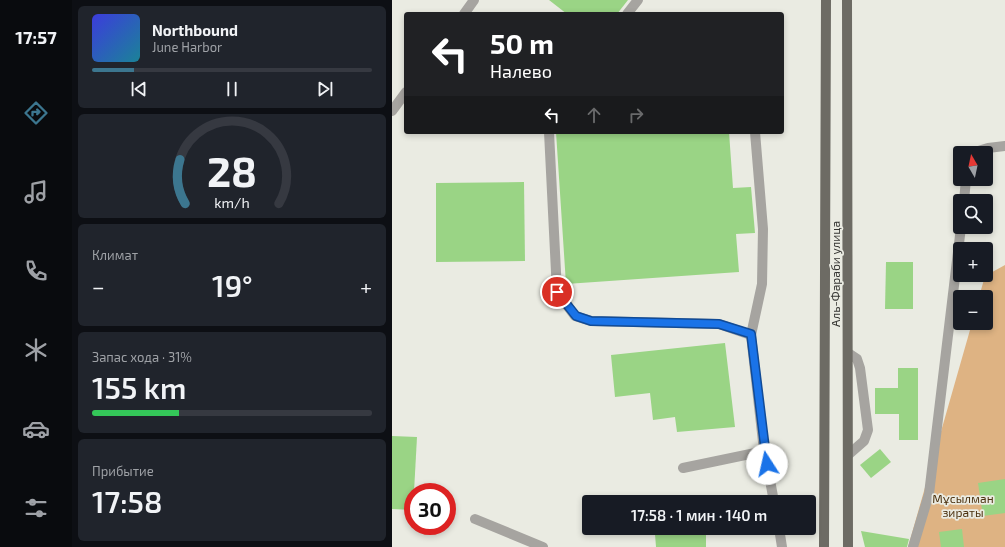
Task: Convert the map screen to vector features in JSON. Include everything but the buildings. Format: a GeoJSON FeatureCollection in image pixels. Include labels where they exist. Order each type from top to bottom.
{"type":"FeatureCollection","features":[{"type":"Feature","properties":{"kind":"main road","name":"Аль-Фараби улица"},"geometry":{"type":"LineString","coordinates":[[824,547],[826,0]]}},
{"type":"Feature","properties":{"kind":"main road","name":"Аль-Фараби улица"},"geometry":{"type":"LineString","coordinates":[[847,0],[848,547]]}},
{"type":"Feature","properties":{"kind":"street"},"geometry":{"type":"LineString","coordinates":[[465,12],[474,0]]}},
{"type":"Feature","properties":{"kind":"street"},"geometry":{"type":"LineString","coordinates":[[629,12],[638,0]]}},
{"type":"Feature","properties":{"kind":"street"},"geometry":{"type":"LineString","coordinates":[[392,111],[404,95]]}},
{"type":"Feature","properties":{"kind":"street"},"geometry":{"type":"LineString","coordinates":[[549,134],[557,292],[576,316],[591,321],[719,324],[751,334]]}},
{"type":"Feature","properties":{"kind":"street"},"geometry":{"type":"LineString","coordinates":[[755,134],[762,229],[762,284],[751,334],[765,451],[773,495]]}},
{"type":"Feature","properties":{"kind":"street"},"geometry":{"type":"LineString","coordinates":[[993,147],[1005,146]]}},
{"type":"Feature","properties":{"kind":"street"},"geometry":{"type":"LineString","coordinates":[[913,547],[929,494],[960,234]]}},
{"type":"Feature","properties":{"kind":"street"},"geometry":{"type":"LineString","coordinates":[[848,353],[857,359],[860,368],[868,430],[864,441],[848,455]]}},
{"type":"Feature","properties":{"kind":"street"},"geometry":{"type":"LineString","coordinates":[[683,468],[765,451]]}},
{"type":"Feature","properties":{"kind":"street"},"geometry":{"type":"LineString","coordinates":[[475,519],[543,547]]}},
{"type":"Feature","properties":{"kind":"street"},"geometry":{"type":"LineString","coordinates":[[780,535],[782,547]]}},
{"type":"Feature","properties":{"kind":"green space","name":"Мұсылман зираты"},"geometry":{"type":"Polygon","coordinates":[[[1005,265],[1005,547],[908,547],[970,330],[993,330],[993,290],[981,290],[983,282],[993,282],[993,272],[1005,265]]]}},
{"type":"Feature","properties":{"kind":"route"},"geometry":{"type":"LineString","coordinates":[[557,292],[576,316],[591,321],[719,324],[751,334],[763,442],[767,464]]}}]}
